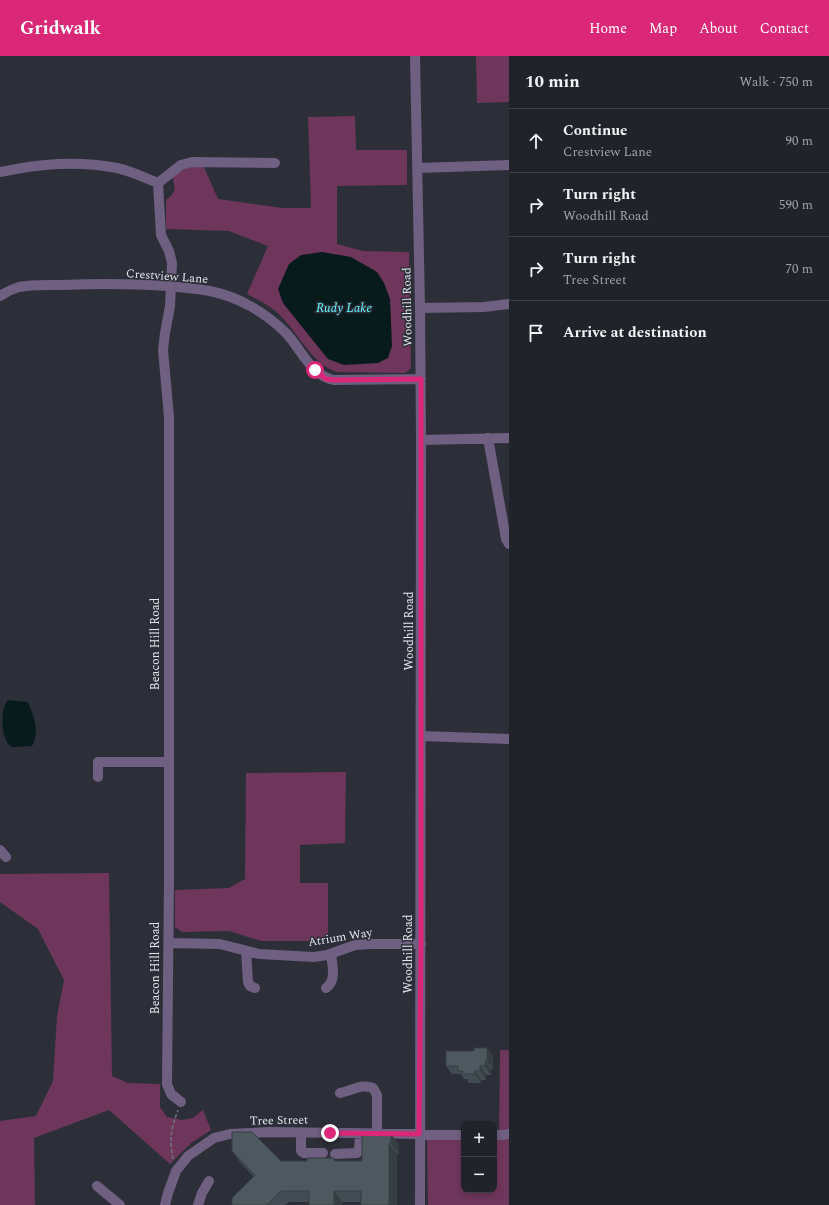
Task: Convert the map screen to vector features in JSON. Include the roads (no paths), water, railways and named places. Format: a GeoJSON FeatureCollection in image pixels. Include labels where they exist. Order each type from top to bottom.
{"type":"FeatureCollection","features":[{"type":"Feature","properties":{"kind":"street","name":"Woodhill Road"},"geometry":{"type":"LineString","coordinates":[[415,56],[421,379],[420,1205]]}},
{"type":"Feature","properties":{"kind":"street"},"geometry":{"type":"LineString","coordinates":[[0,172],[38,164],[61,163],[96,165],[119,169],[158,183],[181,165],[192,162],[276,163]]}},
{"type":"Feature","properties":{"kind":"street"},"geometry":{"type":"LineString","coordinates":[[418,168],[509,165]]}},
{"type":"Feature","properties":{"kind":"street","name":"Beacon Hill Road"},"geometry":{"type":"LineString","coordinates":[[158,183],[161,235],[169,252],[172,263],[170,306],[163,350],[168,418],[167,1084],[171,1094],[182,1102]]}},
{"type":"Feature","properties":{"kind":"street","name":"Crestview Lane"},"geometry":{"type":"LineString","coordinates":[[0,296],[20,287],[86,284],[171,287],[211,292],[232,298],[251,306],[270,318],[286,333],[315,370],[326,379],[421,379]]}},
{"type":"Feature","properties":{"kind":"street"},"geometry":{"type":"LineString","coordinates":[[420,308],[484,308],[509,304]]}},
{"type":"Feature","properties":{"kind":"street"},"geometry":{"type":"LineString","coordinates":[[488,438],[506,539],[509,544]]}},
{"type":"Feature","properties":{"kind":"street"},"geometry":{"type":"LineString","coordinates":[[421,440],[509,438]]}},
{"type":"Feature","properties":{"kind":"street"},"geometry":{"type":"LineString","coordinates":[[421,736],[509,739]]}},
{"type":"Feature","properties":{"kind":"street"},"geometry":{"type":"LineString","coordinates":[[98,777],[98,762],[168,762]]}},
{"type":"Feature","properties":{"kind":"street","name":"Atrium Way"},"geometry":{"type":"LineString","coordinates":[[168,943],[220,944],[259,954],[314,957],[331,954],[355,946],[371,944],[421,944]]}},
{"type":"Feature","properties":{"kind":"street"},"geometry":{"type":"LineString","coordinates":[[246,951],[248,982],[250,986],[255,988]]}},
{"type":"Feature","properties":{"kind":"street"},"geometry":{"type":"LineString","coordinates":[[326,988],[330,986],[333,978],[331,954]]}},
{"type":"Feature","properties":{"kind":"street"},"geometry":{"type":"LineString","coordinates":[[340,1092],[352,1090],[360,1086],[368,1086],[373,1088],[377,1095],[376,1133]]}},
{"type":"Feature","properties":{"kind":"street"},"geometry":{"type":"LineString","coordinates":[[301,1133],[301,1150],[304,1153],[323,1153]]}},
{"type":"Feature","properties":{"kind":"street"},"geometry":{"type":"LineString","coordinates":[[335,1154],[357,1153],[359,1150],[360,1133]]}},
{"type":"Feature","properties":{"kind":"street","name":"Tree Street"},"geometry":{"type":"LineString","coordinates":[[165,1205],[176,1171],[188,1156],[214,1138],[230,1134],[376,1133],[461,1135]]}},
{"type":"Feature","properties":{"kind":"street"},"geometry":{"type":"LineString","coordinates":[[497,1135],[509,1134]]}},
{"type":"Feature","properties":{"kind":"street"},"geometry":{"type":"LineString","coordinates":[[198,1205],[202,1193],[209,1181]]}},
{"type":"Feature","properties":{"kind":"street"},"geometry":{"type":"LineString","coordinates":[[97,1186],[120,1205]]}},
{"type":"Feature","properties":{"kind":"water","name":"Rudy Lake"},"geometry":{"type":"Polygon","coordinates":[[[322,252],[351,257],[377,272],[384,283],[390,299],[392,346],[388,358],[378,363],[344,365],[328,359],[283,303],[278,289],[289,264],[301,255],[322,252]]]}},
{"type":"Feature","properties":{"kind":"water"},"geometry":{"type":"Polygon","coordinates":[[[8,700],[28,702],[34,718],[36,730],[36,735],[32,746],[12,747],[5,738],[2,724],[5,704],[8,700]]]}}]}
